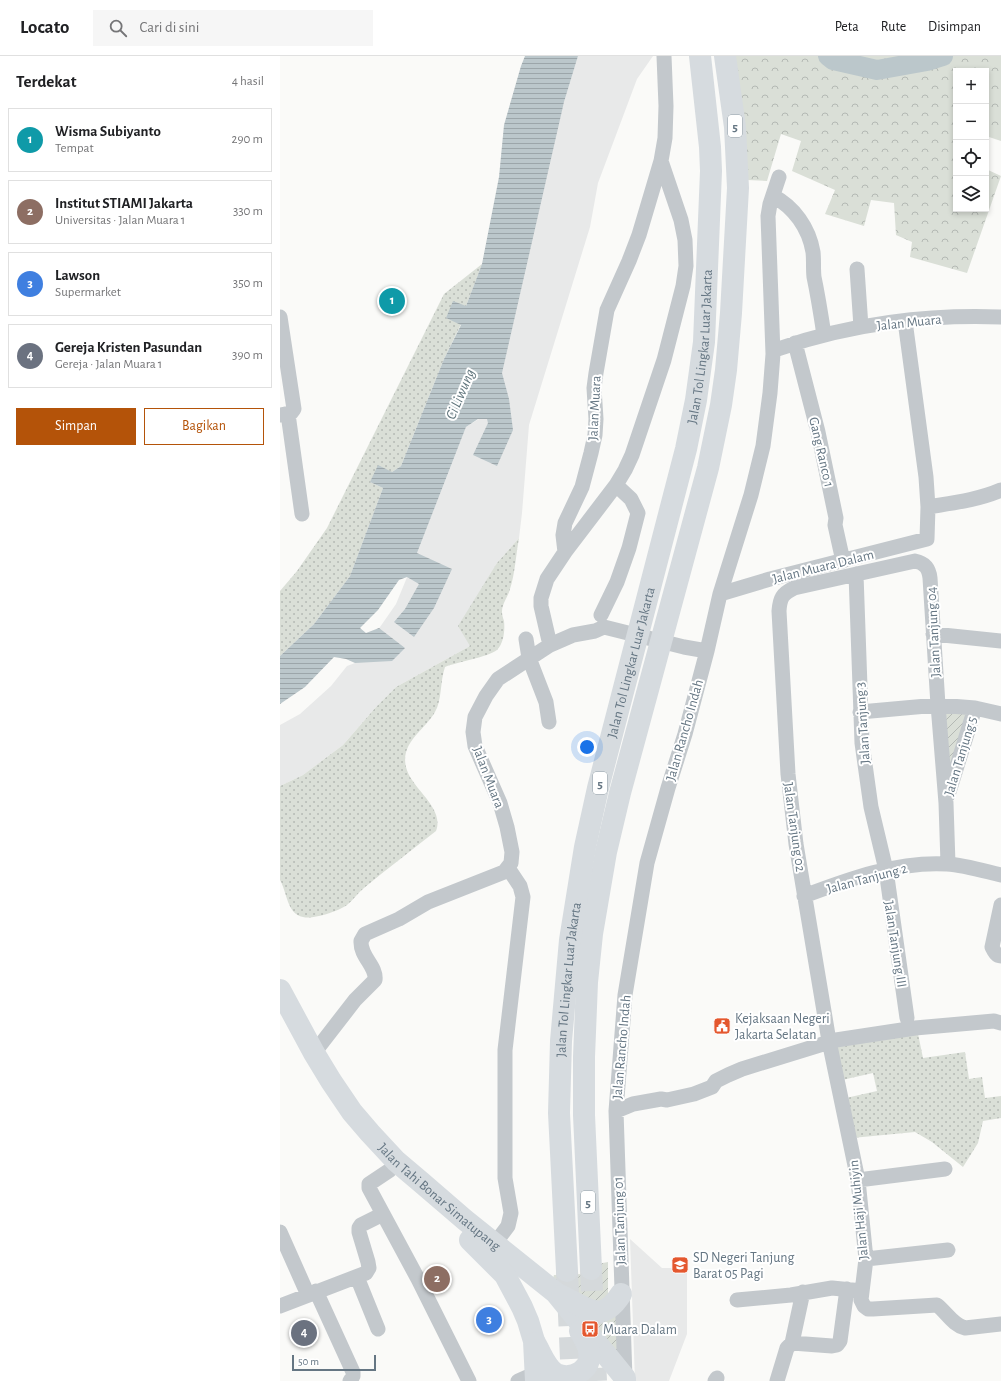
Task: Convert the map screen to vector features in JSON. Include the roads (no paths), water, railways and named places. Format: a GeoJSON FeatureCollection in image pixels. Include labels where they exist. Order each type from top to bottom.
{"type":"FeatureCollection","features":[{"type":"Feature","properties":{"kind":"highway","name":"Jalan Tol Lingkar Luar Jakarta"},"geometry":{"type":"LineString","coordinates":[[567,1271],[559,1114],[561,1041],[570,940],[585,847],[598,788],[686,449],[696,400],[704,342],[711,171],[710,147],[700,56]]}},
{"type":"Feature","properties":{"kind":"highway","name":"Jalan Tol Lingkar Luar Jakarta"},"geometry":{"type":"LineString","coordinates":[[591,1269],[584,1115],[584,1057],[587,982],[592,934],[606,852],[618,800],[708,468],[718,423],[726,370],[738,188],[738,159],[735,127],[725,56]]}},
{"type":"Feature","properties":{"kind":"highway"},"geometry":{"type":"LineString","coordinates":[[709,227],[736,227]]}},
{"type":"Feature","properties":{"kind":"highway","name":"Jalan Tahi Bonar Simatupang"},"geometry":{"type":"LineString","coordinates":[[280,990],[314,1053],[348,1106],[396,1161],[493,1242],[511,1269],[534,1341],[530,1378]]}},
{"type":"Feature","properties":{"kind":"highway","name":"Jalan Tahi Bonar Simatupang"},"geometry":{"type":"LineString","coordinates":[[280,1013],[305,1060],[342,1118],[356,1135],[390,1170],[460,1231],[511,1269],[558,1295],[625,1380]]}},
{"type":"Feature","properties":{"kind":"highway"},"geometry":{"type":"LineString","coordinates":[[558,1295],[596,1312],[609,1308],[615,1303],[621,1294]]}},
{"type":"Feature","properties":{"kind":"highway"},"geometry":{"type":"LineString","coordinates":[[534,1341],[549,1366],[557,1375],[565,1378],[573,1377],[581,1374],[587,1368],[590,1360],[588,1347],[558,1295]]}},
{"type":"Feature","properties":{"kind":"street","name":"Jalan Muara"},"geometry":{"type":"LineString","coordinates":[[565,552],[563,535],[565,523],[582,487],[589,465],[595,435],[596,420],[594,388],[607,310],[639,235],[661,161],[665,138],[666,106],[664,56]]}},
{"type":"Feature","properties":{"kind":"street"},"geometry":{"type":"LineString","coordinates":[[550,645],[541,606],[541,598],[547,579],[565,552],[616,485],[632,455],[659,373],[676,314],[685,273],[687,253],[683,230],[661,161]]}},
{"type":"Feature","properties":{"kind":"street","name":"Jalan Rancho Indah"},"geometry":{"type":"LineString","coordinates":[[616,1111],[625,995],[647,863],[685,734],[707,651],[720,594],[751,495],[763,446],[770,393],[772,354],[768,216],[770,204],[780,177]]}},
{"type":"Feature","properties":{"kind":"street"},"geometry":{"type":"LineString","coordinates":[[773,196],[783,201],[793,210],[806,228],[809,236],[813,253],[814,274],[824,335]]}},
{"type":"Feature","properties":{"kind":"street"},"geometry":{"type":"LineString","coordinates":[[857,270],[861,327]]}},
{"type":"Feature","properties":{"kind":"street","name":"Jalan Muara"},"geometry":{"type":"LineString","coordinates":[[772,354],[776,350],[795,343],[861,327],[905,321],[966,316],[1001,317]]}},
{"type":"Feature","properties":{"kind":"street"},"geometry":{"type":"LineString","coordinates":[[280,317],[294,409],[292,412],[284,414],[302,514]]}},
{"type":"Feature","properties":{"kind":"street"},"geometry":{"type":"LineString","coordinates":[[905,321],[926,477],[928,507],[977,498],[1001,490]]}},
{"type":"Feature","properties":{"kind":"street","name":"Gang Ranco 1"},"geometry":{"type":"LineString","coordinates":[[795,343],[818,432],[836,518],[835,525],[843,562]]}},
{"type":"Feature","properties":{"kind":"street"},"geometry":{"type":"LineString","coordinates":[[601,615],[617,582],[629,548],[638,513],[631,500],[616,485]]}},
{"type":"Feature","properties":{"kind":"street","name":"Jalan Muara Dalam"},"geometry":{"type":"LineString","coordinates":[[720,594],[770,579],[843,562],[927,539],[928,507]]}},
{"type":"Feature","properties":{"kind":"street","name":"Jalan Tanjung 04"},"geometry":{"type":"LineString","coordinates":[[779,611],[780,602],[784,593],[794,588],[915,561],[924,564],[929,572],[930,578],[946,803],[948,864]]}},
{"type":"Feature","properties":{"kind":"street","name":"Jalan Tanjung 3"},"geometry":{"type":"LineString","coordinates":[[856,574],[862,743],[870,807],[886,870]]}},
{"type":"Feature","properties":{"kind":"street","name":"Jalan Tanjung 02"},"geometry":{"type":"LineString","coordinates":[[779,611],[788,774],[804,896],[829,1041]]}},
{"type":"Feature","properties":{"kind":"street","name":"Jalan Muara"},"geometry":{"type":"LineString","coordinates":[[508,868],[511,863],[512,852],[507,827],[500,803],[480,760],[475,746],[473,732],[475,717],[486,696],[498,679],[550,645],[573,634],[595,631],[604,627],[684,647],[707,651]]}},
{"type":"Feature","properties":{"kind":"street"},"geometry":{"type":"LineString","coordinates":[[933,634],[1001,641]]}},
{"type":"Feature","properties":{"kind":"street"},"geometry":{"type":"LineString","coordinates":[[526,639],[529,658],[546,702],[549,722]]}},
{"type":"Feature","properties":{"kind":"street","name":"Jalan Tanjung 5"},"geometry":{"type":"LineString","coordinates":[[860,712],[938,705],[975,708],[1001,714]]}},
{"type":"Feature","properties":{"kind":"street","name":"Jalan Tanjung 5"},"geometry":{"type":"LineString","coordinates":[[946,803],[975,708]]}},
{"type":"Feature","properties":{"kind":"street","name":"Jalan Tanjung 2"},"geometry":{"type":"LineString","coordinates":[[804,896],[839,883],[886,870],[919,865],[948,864],[1001,875]]}},
{"type":"Feature","properties":{"kind":"street"},"geometry":{"type":"LineString","coordinates":[[314,1053],[355,1000],[375,980],[374,971],[361,951],[361,941],[365,934],[399,919],[428,902],[504,872],[508,868],[520,886],[523,897],[505,1050],[505,1178],[511,1213],[508,1226],[499,1238],[493,1242]]}},
{"type":"Feature","properties":{"kind":"street","name":"Jalan Tanjung III"},"geometry":{"type":"LineString","coordinates":[[886,870],[907,1018]]}},
{"type":"Feature","properties":{"kind":"street"},"geometry":{"type":"LineString","coordinates":[[1000,956],[994,952],[992,943],[1001,905]]}},
{"type":"Feature","properties":{"kind":"street"},"geometry":{"type":"LineString","coordinates":[[616,1111],[633,1104],[661,1099],[667,1100],[694,1094],[712,1087],[716,1081],[742,1069],[829,1041],[915,1028],[994,1022],[1001,1023]]}},
{"type":"Feature","properties":{"kind":"street","name":"Jalan Haji Muhiyin"},"geometry":{"type":"LineString","coordinates":[[829,1041],[858,1180],[866,1259],[861,1300],[864,1306],[868,1309],[937,1305],[960,1327],[965,1328],[1001,1324]]}},
{"type":"Feature","properties":{"kind":"street","name":"Jalan Tanjung 01"},"geometry":{"type":"LineString","coordinates":[[616,1111],[625,1380]]}},
{"type":"Feature","properties":{"kind":"street"},"geometry":{"type":"LineString","coordinates":[[858,1180],[945,1169]]}},
{"type":"Feature","properties":{"kind":"street"},"geometry":{"type":"LineString","coordinates":[[390,1170],[368,1186],[418,1279],[469,1381]]}},
{"type":"Feature","properties":{"kind":"street"},"geometry":{"type":"LineString","coordinates":[[280,1306],[366,1273],[369,1268],[358,1232],[359,1228],[361,1225],[383,1214]]}},
{"type":"Feature","properties":{"kind":"street"},"geometry":{"type":"LineString","coordinates":[[280,1232],[353,1372],[353,1376],[350,1381]]}},
{"type":"Feature","properties":{"kind":"street"},"geometry":{"type":"LineString","coordinates":[[866,1259],[948,1250]]}},
{"type":"Feature","properties":{"kind":"street"},"geometry":{"type":"LineString","coordinates":[[357,1277],[378,1329]]}},
{"type":"Feature","properties":{"kind":"street"},"geometry":{"type":"LineString","coordinates":[[737,1300],[791,1295],[832,1288],[862,1291]]}},
{"type":"Feature","properties":{"kind":"street"},"geometry":{"type":"LineString","coordinates":[[792,1342],[832,1346],[836,1345],[840,1341],[847,1289]]}},
{"type":"Feature","properties":{"kind":"street"},"geometry":{"type":"LineString","coordinates":[[777,1381],[787,1348],[792,1342],[803,1292]]}},
{"type":"Feature","properties":{"kind":"water"},"geometry":{"type":"Polygon","coordinates":[[[525,56],[578,56],[564,102],[502,373],[509,399],[513,430],[497,466],[473,455],[488,423],[487,419],[478,419],[466,427],[417,553],[452,569],[434,608],[414,637],[394,622],[405,609],[419,584],[407,577],[399,580],[378,610],[360,628],[366,633],[379,628],[405,648],[392,661],[355,663],[346,659],[334,657],[305,687],[280,704],[280,656],[314,624],[350,576],[383,488],[370,482],[378,465],[392,472],[401,466],[444,359],[461,325],[446,318],[453,301],[466,306],[482,264],[499,177],[504,125],[525,56]]]}},
{"type":"Feature","properties":{"kind":"waterway","name":"Ci Liwung"},"geometry":{"type":"LineString","coordinates":[[828,56],[833,60],[877,70],[927,61],[943,56]]}},
{"type":"Feature","properties":{"kind":"tunnel"},"geometry":{"type":"LineString","coordinates":[[591,1269],[596,1381]]}},
{"type":"Feature","properties":{"kind":"tunnel"},"geometry":{"type":"LineString","coordinates":[[567,1271],[572,1381]]}},
{"type":"Feature","properties":{"kind":"place","name":"Wisma Subiyanto"},"geometry":{"type":"Point","coordinates":[392,301]}},
{"type":"Feature","properties":{"kind":"place","name":"Kejaksaan Negeri Jakarta Selatan"},"geometry":{"type":"Point","coordinates":[722,1026]}},
{"type":"Feature","properties":{"kind":"place","name":"SD Negeri Tanjung Barat 05 Pagi"},"geometry":{"type":"Point","coordinates":[680,1265]}},
{"type":"Feature","properties":{"kind":"place","name":"Institut STIAMI Jakarta"},"geometry":{"type":"Point","coordinates":[437,1279]}},
{"type":"Feature","properties":{"kind":"place","name":"Lawson"},"geometry":{"type":"Point","coordinates":[489,1320]}},
{"type":"Feature","properties":{"kind":"place","name":"Muara Dalam"},"geometry":{"type":"Point","coordinates":[590,1329]}},
{"type":"Feature","properties":{"kind":"place","name":"Gereja Kristen Pasundan"},"geometry":{"type":"Point","coordinates":[304,1333]}}]}
